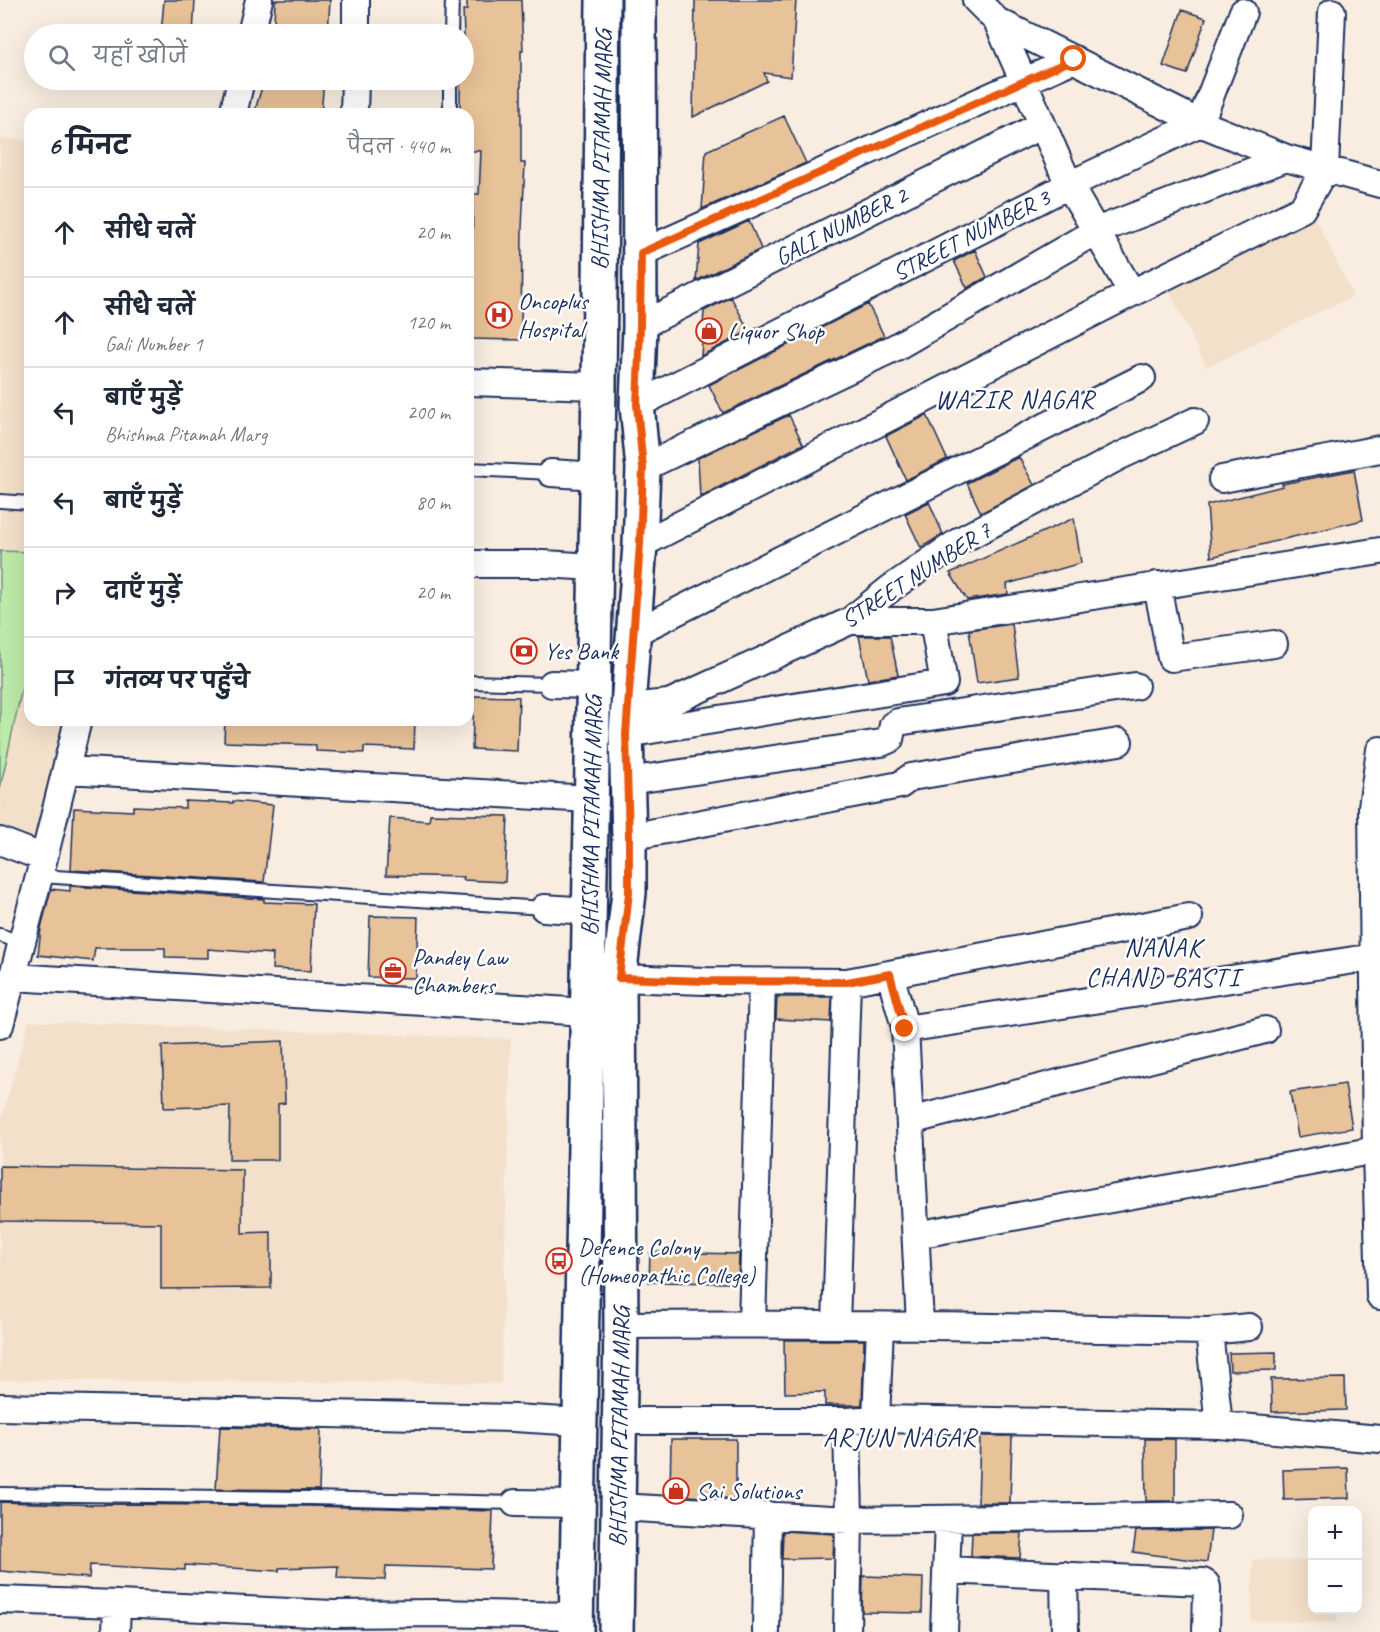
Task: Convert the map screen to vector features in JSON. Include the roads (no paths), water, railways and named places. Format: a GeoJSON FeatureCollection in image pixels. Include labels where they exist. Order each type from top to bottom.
{"type":"FeatureCollection","features":[{"type":"Feature","properties":{"kind":"main road","name":"BHISHMA PITAMAH MARG"},"geometry":{"type":"LineString","coordinates":[[577,1624],[599,386],[603,0]]}},
{"type":"Feature","properties":{"kind":"main road","name":"BHISHMA PITAMAH MARG"},"geometry":{"type":"LineString","coordinates":[[616,1632],[621,1325],[619,978],[629,893],[627,721],[640,544],[643,468],[637,405],[641,253],[639,0]]}},
{"type":"Feature","properties":{"kind":"street"},"geometry":{"type":"LineString","coordinates":[[253,24],[259,0]]}},
{"type":"Feature","properties":{"kind":"street"},"geometry":{"type":"LineString","coordinates":[[356,0],[356,24]]}},
{"type":"Feature","properties":{"kind":"street"},"geometry":{"type":"LineString","coordinates":[[975,0],[998,21],[1200,123],[1286,158],[1380,184]]}},
{"type":"Feature","properties":{"kind":"street"},"geometry":{"type":"LineString","coordinates":[[1200,123],[1243,12]]}},
{"type":"Feature","properties":{"kind":"street"},"geometry":{"type":"LineString","coordinates":[[640,544],[1132,293],[1302,209],[1325,169],[1332,12]]}},
{"type":"Feature","properties":{"kind":"street"},"geometry":{"type":"LineString","coordinates":[[998,21],[1069,185],[1132,293]]}},
{"type":"Feature","properties":{"kind":"street"},"geometry":{"type":"LineString","coordinates":[[641,253],[1074,59]]}},
{"type":"Feature","properties":{"kind":"street"},"geometry":{"type":"LineString","coordinates":[[234,108],[239,90]]}},
{"type":"Feature","properties":{"kind":"street"},"geometry":{"type":"LineString","coordinates":[[354,108],[355,90]]}},
{"type":"Feature","properties":{"kind":"street","name":"STREET NUMBER 3"},"geometry":{"type":"LineString","coordinates":[[637,405],[1069,185],[1200,123]]}},
{"type":"Feature","properties":{"kind":"street","name":"GALI NUMBER 2"},"geometry":{"type":"LineString","coordinates":[[640,326],[1042,125]]}},
{"type":"Feature","properties":{"kind":"street"},"geometry":{"type":"LineString","coordinates":[[643,468],[896,347],[1096,231],[1286,158]]}},
{"type":"Feature","properties":{"kind":"street"},"geometry":{"type":"LineString","coordinates":[[634,633],[1142,378]]}},
{"type":"Feature","properties":{"kind":"street"},"geometry":{"type":"LineString","coordinates":[[474,382],[599,386]]}},
{"type":"Feature","properties":{"kind":"street","name":"STREET NUMBER 7"},"geometry":{"type":"LineString","coordinates":[[627,721],[850,621],[891,588],[961,540],[1118,457],[1195,421]]}},
{"type":"Feature","properties":{"kind":"street"},"geometry":{"type":"LineString","coordinates":[[1222,479],[1380,449]]}},
{"type":"Feature","properties":{"kind":"street"},"geometry":{"type":"LineString","coordinates":[[551,474],[597,476]]}},
{"type":"Feature","properties":{"kind":"street"},"geometry":{"type":"LineString","coordinates":[[850,621],[933,621],[1380,551]]}},
{"type":"Feature","properties":{"kind":"street"},"geometry":{"type":"LineString","coordinates":[[474,564],[595,567]]}},
{"type":"Feature","properties":{"kind":"street"},"geometry":{"type":"LineString","coordinates":[[1157,585],[1171,658],[1274,644]]}},
{"type":"Feature","properties":{"kind":"street"},"geometry":{"type":"LineString","coordinates":[[627,721],[944,683],[933,621]]}},
{"type":"Feature","properties":{"kind":"street"},"geometry":{"type":"LineString","coordinates":[[552,684],[593,685]]}},
{"type":"Feature","properties":{"kind":"street"},"geometry":{"type":"LineString","coordinates":[[628,781],[881,743],[890,739],[892,725],[898,722],[1135,686]]}},
{"type":"Feature","properties":{"kind":"street"},"geometry":{"type":"LineString","coordinates":[[0,1025],[13,977],[11,939],[42,867],[77,726]]}},
{"type":"Feature","properties":{"kind":"street"},"geometry":{"type":"LineString","coordinates":[[629,837],[900,785],[911,777],[1119,742]]}},
{"type":"Feature","properties":{"kind":"street"},"geometry":{"type":"LineString","coordinates":[[1380,750],[1376,807],[1374,957],[1380,1296]]}},
{"type":"Feature","properties":{"kind":"street"},"geometry":{"type":"LineString","coordinates":[[66,770],[591,799]]}},
{"type":"Feature","properties":{"kind":"street"},"geometry":{"type":"LineString","coordinates":[[0,841],[42,867]]}},
{"type":"Feature","properties":{"kind":"street"},"geometry":{"type":"LineString","coordinates":[[544,908],[589,911]]}},
{"type":"Feature","properties":{"kind":"street"},"geometry":{"type":"LineString","coordinates":[[619,978],[847,982],[1189,917]]}},
{"type":"Feature","properties":{"kind":"street"},"geometry":{"type":"LineString","coordinates":[[905,1029],[1374,957]]}},
{"type":"Feature","properties":{"kind":"street"},"geometry":{"type":"LineString","coordinates":[[890,974],[905,1029],[920,1325]]}},
{"type":"Feature","properties":{"kind":"street"},"geometry":{"type":"LineString","coordinates":[[13,977],[587,1012]]}},
{"type":"Feature","properties":{"kind":"street"},"geometry":{"type":"LineString","coordinates":[[752,1324],[762,982]]}},
{"type":"Feature","properties":{"kind":"street"},"geometry":{"type":"LineString","coordinates":[[836,1324],[847,982]]}},
{"type":"Feature","properties":{"kind":"street"},"geometry":{"type":"LineString","coordinates":[[910,1121],[1265,1030]]}},
{"type":"Feature","properties":{"kind":"street"},"geometry":{"type":"LineString","coordinates":[[915,1235],[1376,1150]]}},
{"type":"Feature","properties":{"kind":"street"},"geometry":{"type":"LineString","coordinates":[[621,1325],[836,1324],[1209,1331],[1249,1327]]}},
{"type":"Feature","properties":{"kind":"street"},"geometry":{"type":"LineString","coordinates":[[876,1419],[880,1326]]}},
{"type":"Feature","properties":{"kind":"street"},"geometry":{"type":"LineString","coordinates":[[1209,1331],[1218,1425]]}},
{"type":"Feature","properties":{"kind":"street"},"geometry":{"type":"LineString","coordinates":[[0,1407],[478,1417],[580,1422]]}},
{"type":"Feature","properties":{"kind":"street"},"geometry":{"type":"LineString","coordinates":[[619,1421],[876,1419],[1218,1425],[1380,1439]]}},
{"type":"Feature","properties":{"kind":"street"},"geometry":{"type":"LineString","coordinates":[[847,1421],[849,1520],[847,1632]]}},
{"type":"Feature","properties":{"kind":"street"},"geometry":{"type":"LineString","coordinates":[[515,1503],[579,1504]]}},
{"type":"Feature","properties":{"kind":"street"},"geometry":{"type":"LineString","coordinates":[[618,1507],[849,1520],[1229,1515]]}},
{"type":"Feature","properties":{"kind":"street"},"geometry":{"type":"LineString","coordinates":[[766,1632],[768,1515]]}},
{"type":"Feature","properties":{"kind":"street"},"geometry":{"type":"LineString","coordinates":[[944,1632],[948,1520]]}},
{"type":"Feature","properties":{"kind":"street"},"geometry":{"type":"LineString","coordinates":[[947,1570],[1203,1582],[1207,1588],[1206,1632]]}},
{"type":"Feature","properties":{"kind":"street"},"geometry":{"type":"LineString","coordinates":[[1064,1575],[1065,1632]]}},
{"type":"Feature","properties":{"kind":"street"},"geometry":{"type":"LineString","coordinates":[[0,1600],[117,1604],[227,1620],[577,1624]]}},
{"type":"Feature","properties":{"kind":"street"},"geometry":{"type":"LineString","coordinates":[[116,1632],[117,1604]]}},
{"type":"Feature","properties":{"kind":"lane"},"geometry":{"type":"LineString","coordinates":[[451,24],[452,0]]}},
{"type":"Feature","properties":{"kind":"lane"},"geometry":{"type":"LineString","coordinates":[[450,90],[450,108]]}},
{"type":"Feature","properties":{"kind":"lane"},"geometry":{"type":"LineString","coordinates":[[474,469],[551,474]]}},
{"type":"Feature","properties":{"kind":"lane"},"geometry":{"type":"LineString","coordinates":[[0,501],[24,503]]}},
{"type":"Feature","properties":{"kind":"lane"},"geometry":{"type":"LineString","coordinates":[[474,682],[552,684]]}},
{"type":"Feature","properties":{"kind":"lane"},"geometry":{"type":"LineString","coordinates":[[42,867],[544,908]]}},
{"type":"Feature","properties":{"kind":"lane"},"geometry":{"type":"LineString","coordinates":[[0,1494],[515,1503]]}},
{"type":"Feature","properties":{"kind":"place","name":"Oncoplus Hospital"},"geometry":{"type":"Point","coordinates":[499,315]}},
{"type":"Feature","properties":{"kind":"place","name":"Liquor Shop"},"geometry":{"type":"Point","coordinates":[709,331]}},
{"type":"Feature","properties":{"kind":"place","name":"Yes Bank"},"geometry":{"type":"Point","coordinates":[524,651]}},
{"type":"Feature","properties":{"kind":"place","name":"Pandey Law Chambers"},"geometry":{"type":"Point","coordinates":[393,971]}},
{"type":"Feature","properties":{"kind":"place","name":"Defence Colony (Homeopathic College)"},"geometry":{"type":"Point","coordinates":[559,1261]}},
{"type":"Feature","properties":{"kind":"place","name":"Sai Solutions"},"geometry":{"type":"Point","coordinates":[676,1491]}},
{"type":"Feature","properties":{"kind":"district","name":"WAZIR NAGAR"},"geometry":{"type":"Point","coordinates":[1015,399]}},
{"type":"Feature","properties":{"kind":"district","name":"NANAK CHAND BASTI"},"geometry":{"type":"Point","coordinates":[1163,962]}},
{"type":"Feature","properties":{"kind":"district","name":"ARJUN NAGAR"},"geometry":{"type":"Point","coordinates":[900,1437]}}]}
